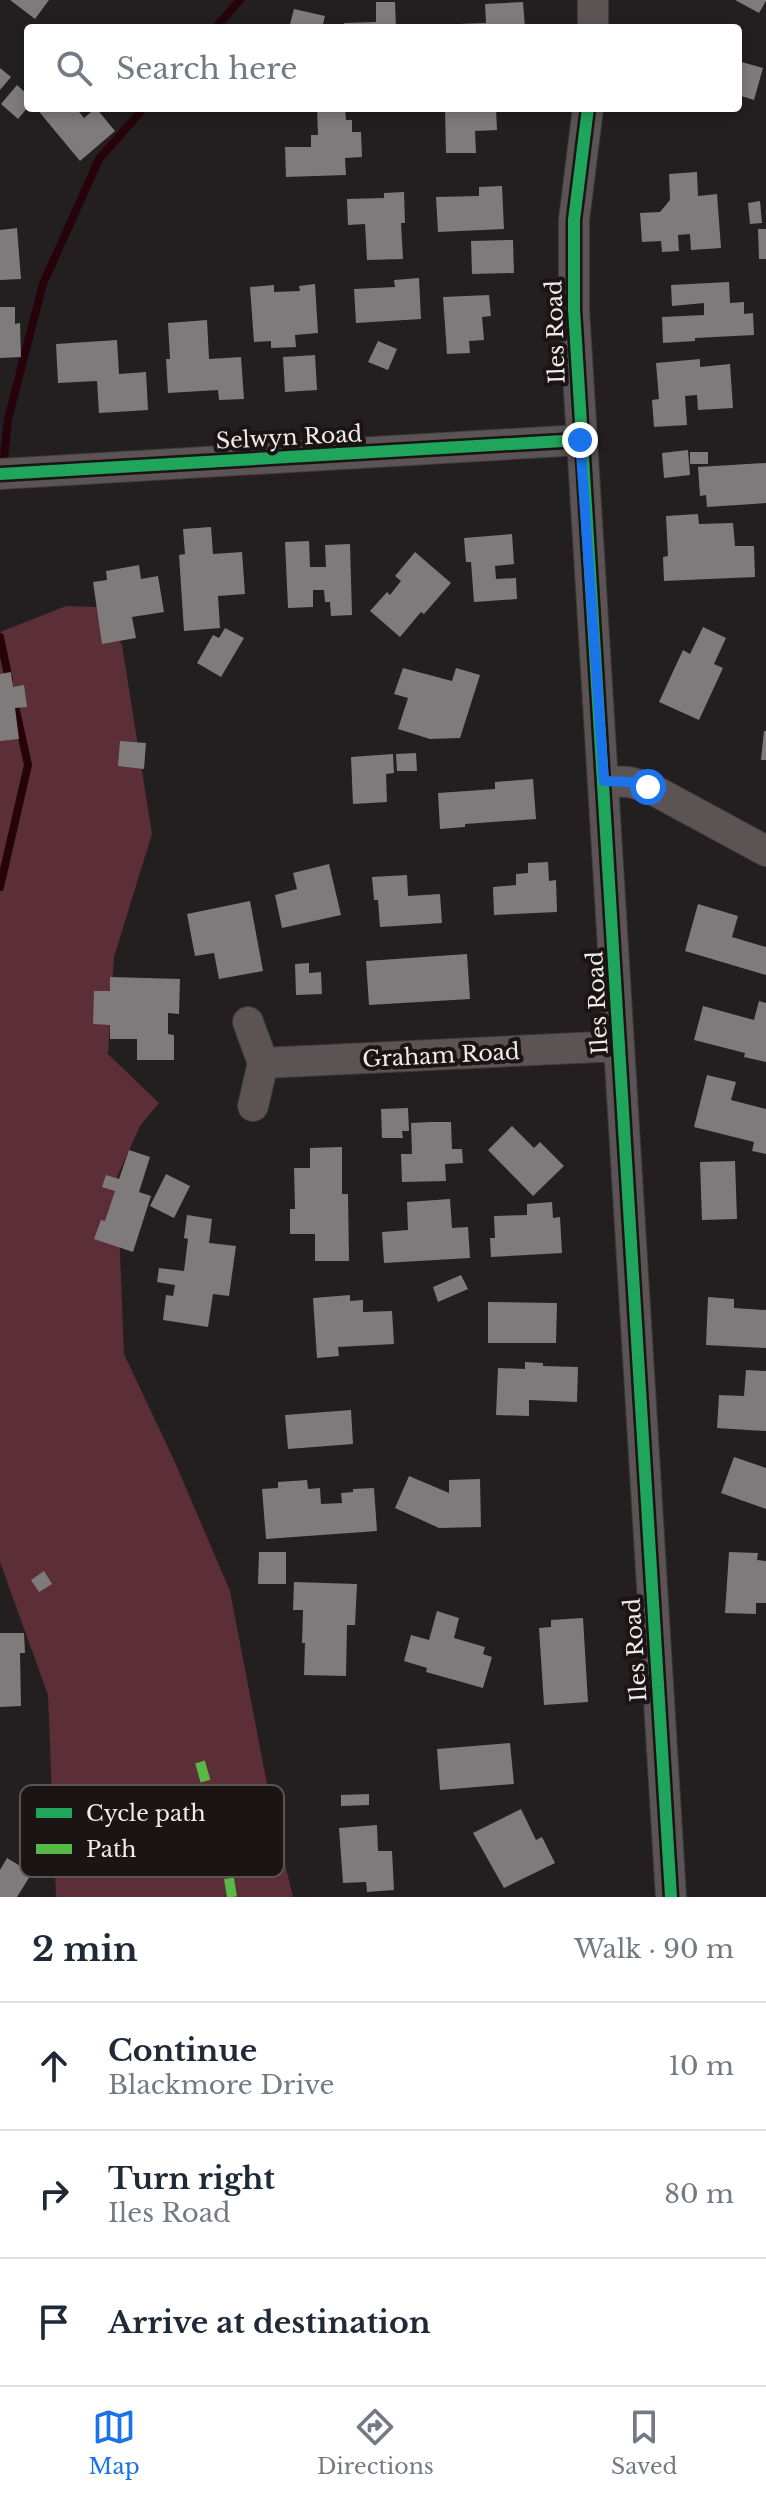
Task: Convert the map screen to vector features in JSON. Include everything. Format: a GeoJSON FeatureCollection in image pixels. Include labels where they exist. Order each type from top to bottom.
{"type":"FeatureCollection","features":[{"type":"Feature","properties":{"kind":"street"},"geometry":{"type":"LineString","coordinates":[[593,0],[593,24]]}},
{"type":"Feature","properties":{"kind":"street","name":"Iles Road"},"geometry":{"type":"LineString","coordinates":[[588,112],[574,220],[580,440],[604,781],[671,1897]]}},
{"type":"Feature","properties":{"kind":"street","name":"Selwyn Road"},"geometry":{"type":"LineString","coordinates":[[0,474],[580,440]]}},
{"type":"Feature","properties":{"kind":"street"},"geometry":{"type":"LineString","coordinates":[[604,781],[648,787],[766,851]]}},
{"type":"Feature","properties":{"kind":"street"},"geometry":{"type":"LineString","coordinates":[[248,1022],[263,1063],[253,1106]]}},
{"type":"Feature","properties":{"kind":"street","name":"Graham Road"},"geometry":{"type":"LineString","coordinates":[[263,1063],[619,1046]]}},
{"type":"Feature","properties":{"kind":"shaded area"},"geometry":{"type":"Polygon","coordinates":[[[66,606],[97,607],[122,645],[152,834],[114,957],[108,1054],[159,1103],[140,1126],[117,1177],[124,1354],[230,1591],[267,1785],[52,1785],[48,1695],[0,1562],[0,632],[66,606]]]}},
{"type":"Feature","properties":{"kind":"shaded area"},"geometry":{"type":"Polygon","coordinates":[[[284,1860],[293,1897],[56,1897],[55,1877],[284,1877],[284,1860]]]}},
{"type":"Feature","properties":{"kind":"building"},"geometry":{"type":"Polygon","coordinates":[[[10,0],[49,0],[35,19],[10,0]]]}},
{"type":"Feature","properties":{"kind":"building"},"geometry":{"type":"Polygon","coordinates":[[[735,0],[766,0],[766,1],[759,13],[735,0]]]}},
{"type":"Feature","properties":{"kind":"building"},"geometry":{"type":"Polygon","coordinates":[[[376,2],[395,2],[396,24],[344,24],[344,23],[376,22],[376,2]]]}},
{"type":"Feature","properties":{"kind":"building"},"geometry":{"type":"Polygon","coordinates":[[[523,2],[525,24],[458,24],[486,23],[485,4],[523,2]]]}},
{"type":"Feature","properties":{"kind":"building"},"geometry":{"type":"Polygon","coordinates":[[[294,9],[325,16],[323,24],[290,24],[294,9]]]}},
{"type":"Feature","properties":{"kind":"building"},"geometry":{"type":"Polygon","coordinates":[[[742,62],[763,68],[754,100],[742,96],[742,62]]]}},
{"type":"Feature","properties":{"kind":"building"},"geometry":{"type":"Polygon","coordinates":[[[0,68],[11,77],[0,90],[0,68]]]}},
{"type":"Feature","properties":{"kind":"building"},"geometry":{"type":"Polygon","coordinates":[[[17,85],[24,91],[24,112],[18,119],[1,104],[17,85]]]}},
{"type":"Feature","properties":{"kind":"building"},"geometry":{"type":"Polygon","coordinates":[[[39,112],[79,112],[84,118],[91,112],[99,112],[115,131],[80,161],[39,112]]]}},
{"type":"Feature","properties":{"kind":"building"},"geometry":{"type":"Polygon","coordinates":[[[317,112],[345,112],[346,120],[352,120],[352,132],[361,132],[362,157],[345,158],[346,175],[286,177],[285,147],[311,147],[311,135],[318,135],[317,112]]]}},
{"type":"Feature","properties":{"kind":"building"},"geometry":{"type":"Polygon","coordinates":[[[445,112],[496,112],[497,130],[475,131],[476,153],[446,153],[445,112]]]}},
{"type":"Feature","properties":{"kind":"building"},"geometry":{"type":"Polygon","coordinates":[[[697,172],[698,196],[717,194],[721,248],[691,250],[690,234],[678,235],[679,251],[662,252],[661,241],[642,242],[640,213],[660,212],[670,200],[669,174],[697,172]]]}},
{"type":"Feature","properties":{"kind":"building"},"geometry":{"type":"Polygon","coordinates":[[[502,186],[504,229],[438,232],[436,197],[479,196],[479,187],[502,186]]]}},
{"type":"Feature","properties":{"kind":"building"},"geometry":{"type":"Polygon","coordinates":[[[404,192],[405,223],[401,223],[403,259],[367,260],[365,224],[348,225],[347,199],[384,198],[384,193],[404,192]]]}},
{"type":"Feature","properties":{"kind":"building"},"geometry":{"type":"Polygon","coordinates":[[[760,201],[762,223],[750,224],[748,203],[760,201]]]}},
{"type":"Feature","properties":{"kind":"building"},"geometry":{"type":"Polygon","coordinates":[[[17,228],[21,279],[0,280],[0,230],[17,228]]]}},
{"type":"Feature","properties":{"kind":"building"},"geometry":{"type":"Polygon","coordinates":[[[758,229],[766,229],[766,259],[759,259],[758,229]]]}},
{"type":"Feature","properties":{"kind":"building"},"geometry":{"type":"Polygon","coordinates":[[[513,240],[514,273],[472,274],[471,241],[513,240]]]}},
{"type":"Feature","properties":{"kind":"building"},"geometry":{"type":"Polygon","coordinates":[[[419,278],[421,319],[356,323],[354,289],[395,287],[394,280],[419,278]]]}},
{"type":"Feature","properties":{"kind":"building"},"geometry":{"type":"Polygon","coordinates":[[[729,282],[730,303],[744,302],[744,314],[753,313],[754,335],[663,343],[662,317],[704,315],[704,303],[672,306],[671,285],[729,282]]]}},
{"type":"Feature","properties":{"kind":"building"},"geometry":{"type":"Polygon","coordinates":[[[315,284],[318,333],[295,335],[296,347],[271,348],[271,341],[254,342],[250,287],[274,285],[274,292],[300,291],[299,286],[315,284]]]}},
{"type":"Feature","properties":{"kind":"building"},"geometry":{"type":"Polygon","coordinates":[[[489,295],[491,316],[482,317],[484,340],[469,341],[470,353],[447,354],[443,297],[489,295]]]}},
{"type":"Feature","properties":{"kind":"building"},"geometry":{"type":"Polygon","coordinates":[[[0,307],[15,307],[15,324],[20,323],[21,357],[0,358],[0,307]]]}},
{"type":"Feature","properties":{"kind":"building"},"geometry":{"type":"Polygon","coordinates":[[[207,320],[209,359],[241,357],[244,399],[219,400],[218,390],[168,393],[168,323],[207,320]]]}},
{"type":"Feature","properties":{"kind":"building"},"geometry":{"type":"Polygon","coordinates":[[[117,340],[119,374],[146,372],[148,410],[99,413],[97,381],[58,383],[56,344],[117,340]]]}},
{"type":"Feature","properties":{"kind":"building"},"geometry":{"type":"Polygon","coordinates":[[[378,341],[397,349],[388,370],[368,362],[378,341]]]}},
{"type":"Feature","properties":{"kind":"building"},"geometry":{"type":"Polygon","coordinates":[[[315,355],[317,390],[285,392],[283,357],[315,355]]]}},
{"type":"Feature","properties":{"kind":"building"},"geometry":{"type":"Polygon","coordinates":[[[700,359],[700,367],[730,364],[733,408],[698,410],[697,395],[685,396],[687,425],[654,427],[652,400],[659,399],[656,363],[700,359]]]}},
{"type":"Feature","properties":{"kind":"building"},"geometry":{"type":"Polygon","coordinates":[[[688,450],[690,475],[664,478],[662,453],[688,450]]]}},
{"type":"Feature","properties":{"kind":"building"},"geometry":{"type":"Polygon","coordinates":[[[690,452],[708,452],[708,464],[690,464],[690,452]]]}},
{"type":"Feature","properties":{"kind":"building"},"geometry":{"type":"Polygon","coordinates":[[[766,463],[766,503],[707,507],[706,495],[700,496],[698,467],[766,463]]]}},
{"type":"Feature","properties":{"kind":"building"},"geometry":{"type":"Polygon","coordinates":[[[698,514],[699,524],[733,523],[735,546],[754,546],[755,577],[664,581],[663,557],[668,556],[666,516],[698,514]]]}},
{"type":"Feature","properties":{"kind":"building"},"geometry":{"type":"Polygon","coordinates":[[[211,527],[213,554],[242,552],[245,594],[218,596],[220,628],[184,631],[179,555],[185,554],[183,529],[211,527]]]}},
{"type":"Feature","properties":{"kind":"building"},"geometry":{"type":"Polygon","coordinates":[[[512,534],[514,564],[495,566],[496,579],[516,578],[517,599],[474,602],[471,562],[466,562],[464,538],[512,534]]]}},
{"type":"Feature","properties":{"kind":"building"},"geometry":{"type":"Polygon","coordinates":[[[309,541],[310,567],[326,567],[325,545],[350,544],[352,615],[331,616],[330,602],[325,602],[324,590],[313,590],[313,607],[288,608],[285,542],[309,541]]]}},
{"type":"Feature","properties":{"kind":"building"},"geometry":{"type":"Polygon","coordinates":[[[415,552],[451,583],[400,637],[370,611],[387,592],[390,595],[401,581],[395,576],[415,552]]]}},
{"type":"Feature","properties":{"kind":"building"},"geometry":{"type":"Polygon","coordinates":[[[139,565],[141,579],[158,576],[164,612],[132,617],[136,638],[102,644],[93,582],[107,580],[106,571],[139,565]]]}},
{"type":"Feature","properties":{"kind":"building"},"geometry":{"type":"Polygon","coordinates":[[[703,627],[726,638],[714,664],[723,668],[699,720],[659,702],[683,650],[690,654],[703,627]]]}},
{"type":"Feature","properties":{"kind":"building"},"geometry":{"type":"Polygon","coordinates":[[[225,628],[244,638],[221,677],[197,663],[213,635],[219,638],[225,628]]]}},
{"type":"Feature","properties":{"kind":"building"},"geometry":{"type":"Polygon","coordinates":[[[403,668],[452,681],[456,668],[480,675],[460,738],[430,739],[398,729],[408,698],[394,694],[403,668]]]}},
{"type":"Feature","properties":{"kind":"building"},"geometry":{"type":"Polygon","coordinates":[[[11,672],[13,687],[24,685],[27,707],[15,708],[19,739],[0,741],[0,674],[11,672]]]}},
{"type":"Feature","properties":{"kind":"building"},"geometry":{"type":"Polygon","coordinates":[[[764,731],[766,760],[761,760],[764,731]]]}},
{"type":"Feature","properties":{"kind":"building"},"geometry":{"type":"Polygon","coordinates":[[[120,741],[146,743],[144,769],[118,766],[120,741]]]}},
{"type":"Feature","properties":{"kind":"building"},"geometry":{"type":"Polygon","coordinates":[[[416,753],[417,771],[397,771],[396,754],[416,753]]]}},
{"type":"Feature","properties":{"kind":"building"},"geometry":{"type":"Polygon","coordinates":[[[393,754],[394,773],[386,774],[387,802],[353,804],[351,757],[393,754]]]}},
{"type":"Feature","properties":{"kind":"building"},"geometry":{"type":"Polygon","coordinates":[[[533,779],[536,819],[440,829],[438,793],[495,789],[495,782],[533,779]]]}},
{"type":"Feature","properties":{"kind":"building"},"geometry":{"type":"Polygon","coordinates":[[[548,862],[549,881],[556,880],[557,912],[494,915],[493,887],[516,885],[516,874],[528,873],[528,863],[548,862]]]}},
{"type":"Feature","properties":{"kind":"building"},"geometry":{"type":"Polygon","coordinates":[[[329,864],[341,915],[282,928],[275,895],[297,889],[293,873],[329,864]]]}},
{"type":"Feature","properties":{"kind":"building"},"geometry":{"type":"Polygon","coordinates":[[[407,875],[408,896],[440,894],[442,923],[380,927],[372,877],[407,875]]]}},
{"type":"Feature","properties":{"kind":"building"},"geometry":{"type":"Polygon","coordinates":[[[250,901],[263,971],[219,979],[214,953],[195,956],[187,914],[250,901]]]}},
{"type":"Feature","properties":{"kind":"building"},"geometry":{"type":"Polygon","coordinates":[[[698,904],[738,916],[732,937],[766,947],[766,975],[685,951],[698,904]]]}},
{"type":"Feature","properties":{"kind":"building"},"geometry":{"type":"Polygon","coordinates":[[[467,954],[470,999],[369,1005],[366,961],[467,954]]]}},
{"type":"Feature","properties":{"kind":"building"},"geometry":{"type":"Polygon","coordinates":[[[309,963],[309,973],[321,972],[322,994],[296,995],[295,964],[309,963]]]}},
{"type":"Feature","properties":{"kind":"building"},"geometry":{"type":"Polygon","coordinates":[[[110,977],[180,979],[179,1014],[168,1013],[168,1034],[174,1035],[174,1060],[137,1060],[137,1039],[110,1039],[110,1025],[93,1024],[94,991],[110,991],[110,977]]]}},
{"type":"Feature","properties":{"kind":"building"},"geometry":{"type":"Polygon","coordinates":[[[759,1001],[766,1003],[766,1062],[744,1057],[745,1053],[694,1040],[703,1006],[754,1020],[759,1001]]]}},
{"type":"Feature","properties":{"kind":"building"},"geometry":{"type":"Polygon","coordinates":[[[707,1075],[736,1082],[731,1100],[766,1109],[766,1154],[752,1151],[754,1142],[694,1127],[707,1075]]]}},
{"type":"Feature","properties":{"kind":"building"},"geometry":{"type":"Polygon","coordinates":[[[408,1108],[409,1131],[402,1131],[403,1138],[382,1138],[381,1109],[408,1108]]]}},
{"type":"Feature","properties":{"kind":"building"},"geometry":{"type":"Polygon","coordinates":[[[451,1122],[452,1149],[462,1149],[463,1163],[445,1164],[446,1181],[402,1182],[401,1154],[412,1154],[411,1123],[451,1122]]]}},
{"type":"Feature","properties":{"kind":"building"},"geometry":{"type":"Polygon","coordinates":[[[512,1126],[534,1148],[540,1142],[564,1166],[533,1196],[488,1150],[512,1126]]]}},
{"type":"Feature","properties":{"kind":"building"},"geometry":{"type":"Polygon","coordinates":[[[342,1147],[342,1194],[348,1194],[349,1261],[315,1261],[315,1234],[290,1234],[290,1209],[295,1209],[294,1168],[310,1168],[310,1148],[342,1147]]]}},
{"type":"Feature","properties":{"kind":"building"},"geometry":{"type":"Polygon","coordinates":[[[129,1150],[150,1157],[139,1192],[151,1196],[133,1252],[94,1239],[101,1220],[105,1221],[115,1191],[102,1187],[106,1175],[119,1179],[129,1150]]]}},
{"type":"Feature","properties":{"kind":"building"},"geometry":{"type":"Polygon","coordinates":[[[735,1161],[737,1219],[702,1220],[700,1162],[735,1161]]]}},
{"type":"Feature","properties":{"kind":"building"},"geometry":{"type":"Polygon","coordinates":[[[166,1174],[190,1186],[174,1218],[150,1206],[166,1174]]]}},
{"type":"Feature","properties":{"kind":"building"},"geometry":{"type":"Polygon","coordinates":[[[450,1199],[452,1228],[468,1227],[470,1258],[384,1263],[382,1232],[408,1230],[407,1202],[450,1199]]]}},
{"type":"Feature","properties":{"kind":"building"},"geometry":{"type":"Polygon","coordinates":[[[552,1202],[553,1218],[560,1217],[562,1253],[491,1257],[490,1238],[495,1238],[494,1216],[527,1215],[527,1204],[552,1202]]]}},
{"type":"Feature","properties":{"kind":"building"},"geometry":{"type":"Polygon","coordinates":[[[187,1215],[212,1219],[209,1243],[236,1246],[229,1296],[213,1294],[208,1327],[163,1320],[166,1295],[173,1296],[175,1285],[157,1282],[159,1268],[184,1271],[187,1215]]]}},
{"type":"Feature","properties":{"kind":"building"},"geometry":{"type":"Polygon","coordinates":[[[461,1275],[468,1289],[438,1302],[433,1287],[461,1275]]]}},
{"type":"Feature","properties":{"kind":"building"},"geometry":{"type":"Polygon","coordinates":[[[350,1295],[350,1301],[363,1300],[363,1312],[392,1311],[394,1344],[338,1347],[339,1356],[317,1358],[313,1298],[350,1295]]]}},
{"type":"Feature","properties":{"kind":"building"},"geometry":{"type":"Polygon","coordinates":[[[708,1297],[734,1299],[734,1308],[766,1310],[766,1348],[706,1345],[708,1297]]]}},
{"type":"Feature","properties":{"kind":"building"},"geometry":{"type":"Polygon","coordinates":[[[488,1302],[557,1303],[556,1343],[488,1343],[488,1302]]]}},
{"type":"Feature","properties":{"kind":"building"},"geometry":{"type":"Polygon","coordinates":[[[525,1362],[578,1367],[577,1402],[529,1400],[529,1416],[496,1415],[498,1368],[525,1369],[525,1362]]]}},
{"type":"Feature","properties":{"kind":"building"},"geometry":{"type":"Polygon","coordinates":[[[746,1370],[766,1371],[766,1431],[717,1428],[719,1395],[744,1396],[746,1370]]]}},
{"type":"Feature","properties":{"kind":"building"},"geometry":{"type":"Polygon","coordinates":[[[351,1410],[353,1444],[288,1449],[285,1415],[351,1410]]]}},
{"type":"Feature","properties":{"kind":"building"},"geometry":{"type":"Polygon","coordinates":[[[734,1457],[766,1468],[766,1509],[721,1493],[734,1457]]]}},
{"type":"Feature","properties":{"kind":"building"},"geometry":{"type":"Polygon","coordinates":[[[409,1476],[449,1493],[449,1480],[480,1479],[481,1527],[439,1528],[395,1508],[409,1476]]]}},
{"type":"Feature","properties":{"kind":"building"},"geometry":{"type":"Polygon","coordinates":[[[307,1480],[308,1489],[320,1488],[321,1504],[342,1503],[341,1493],[353,1492],[353,1489],[374,1488],[377,1531],[266,1539],[262,1489],[278,1488],[278,1482],[307,1480]]]}},
{"type":"Feature","properties":{"kind":"building"},"geometry":{"type":"Polygon","coordinates":[[[259,1552],[286,1552],[286,1584],[258,1584],[259,1552]]]}},
{"type":"Feature","properties":{"kind":"building"},"geometry":{"type":"Polygon","coordinates":[[[729,1552],[758,1553],[757,1560],[766,1561],[766,1603],[756,1603],[756,1614],[725,1613],[729,1552]]]}},
{"type":"Feature","properties":{"kind":"building"},"geometry":{"type":"Polygon","coordinates":[[[44,1571],[52,1584],[39,1592],[31,1580],[44,1571]]]}},
{"type":"Feature","properties":{"kind":"building"},"geometry":{"type":"Polygon","coordinates":[[[294,1582],[357,1584],[355,1625],[347,1625],[346,1676],[304,1675],[303,1610],[293,1610],[294,1582]]]}},
{"type":"Feature","properties":{"kind":"building"},"geometry":{"type":"Polygon","coordinates":[[[437,1611],[459,1618],[454,1638],[485,1647],[483,1654],[492,1657],[483,1688],[426,1672],[427,1668],[404,1661],[411,1635],[429,1640],[437,1611]]]}},
{"type":"Feature","properties":{"kind":"building"},"geometry":{"type":"Polygon","coordinates":[[[583,1618],[588,1702],[544,1705],[539,1628],[551,1627],[551,1620],[583,1618]]]}},
{"type":"Feature","properties":{"kind":"building"},"geometry":{"type":"Polygon","coordinates":[[[0,1633],[24,1633],[25,1653],[20,1653],[21,1706],[0,1707],[0,1633]]]}},
{"type":"Feature","properties":{"kind":"building"},"geometry":{"type":"Polygon","coordinates":[[[510,1743],[514,1784],[440,1790],[437,1749],[510,1743]]]}},
{"type":"Feature","properties":{"kind":"building"},"geometry":{"type":"Polygon","coordinates":[[[369,1794],[369,1805],[341,1806],[341,1795],[369,1794]]]}},
{"type":"Feature","properties":{"kind":"building"},"geometry":{"type":"Polygon","coordinates":[[[521,1809],[536,1840],[542,1837],[555,1863],[504,1888],[473,1833],[521,1809]]]}},
{"type":"Feature","properties":{"kind":"building"},"geometry":{"type":"Polygon","coordinates":[[[377,1825],[378,1851],[392,1851],[394,1890],[367,1892],[366,1882],[343,1883],[339,1828],[377,1825]]]}},
{"type":"Feature","properties":{"kind":"building"},"geometry":{"type":"Polygon","coordinates":[[[7,1858],[20,1866],[20,1877],[30,1877],[17,1897],[0,1897],[0,1870],[7,1858]]]}},
{"type":"Feature","properties":{"kind":"waterway"},"geometry":{"type":"LineString","coordinates":[[219,24],[240,0]]}},
{"type":"Feature","properties":{"kind":"waterway"},"geometry":{"type":"LineString","coordinates":[[3,467],[8,419],[43,284],[99,159],[140,112]]}},
{"type":"Feature","properties":{"kind":"waterway"},"geometry":{"type":"LineString","coordinates":[[0,637],[9,680]]}},
{"type":"Feature","properties":{"kind":"waterway"},"geometry":{"type":"LineString","coordinates":[[0,887],[28,765],[14,701]]}},
{"type":"Feature","properties":{"kind":"marked path"},"geometry":{"type":"LineString","coordinates":[[200,1762],[207,1785]]}},
{"type":"Feature","properties":{"kind":"marked path"},"geometry":{"type":"LineString","coordinates":[[229,1877],[232,1897]]}},
{"type":"Feature","properties":{"kind":"cycle path"},"geometry":{"type":"LineString","coordinates":[[588,112],[574,220],[574,309],[671,1897]]}},
{"type":"Feature","properties":{"kind":"cycle path"},"geometry":{"type":"LineString","coordinates":[[0,474],[580,440]]}},
{"type":"Feature","properties":{"kind":"route"},"geometry":{"type":"LineString","coordinates":[[580,440],[604,781],[648,787]]}}]}
